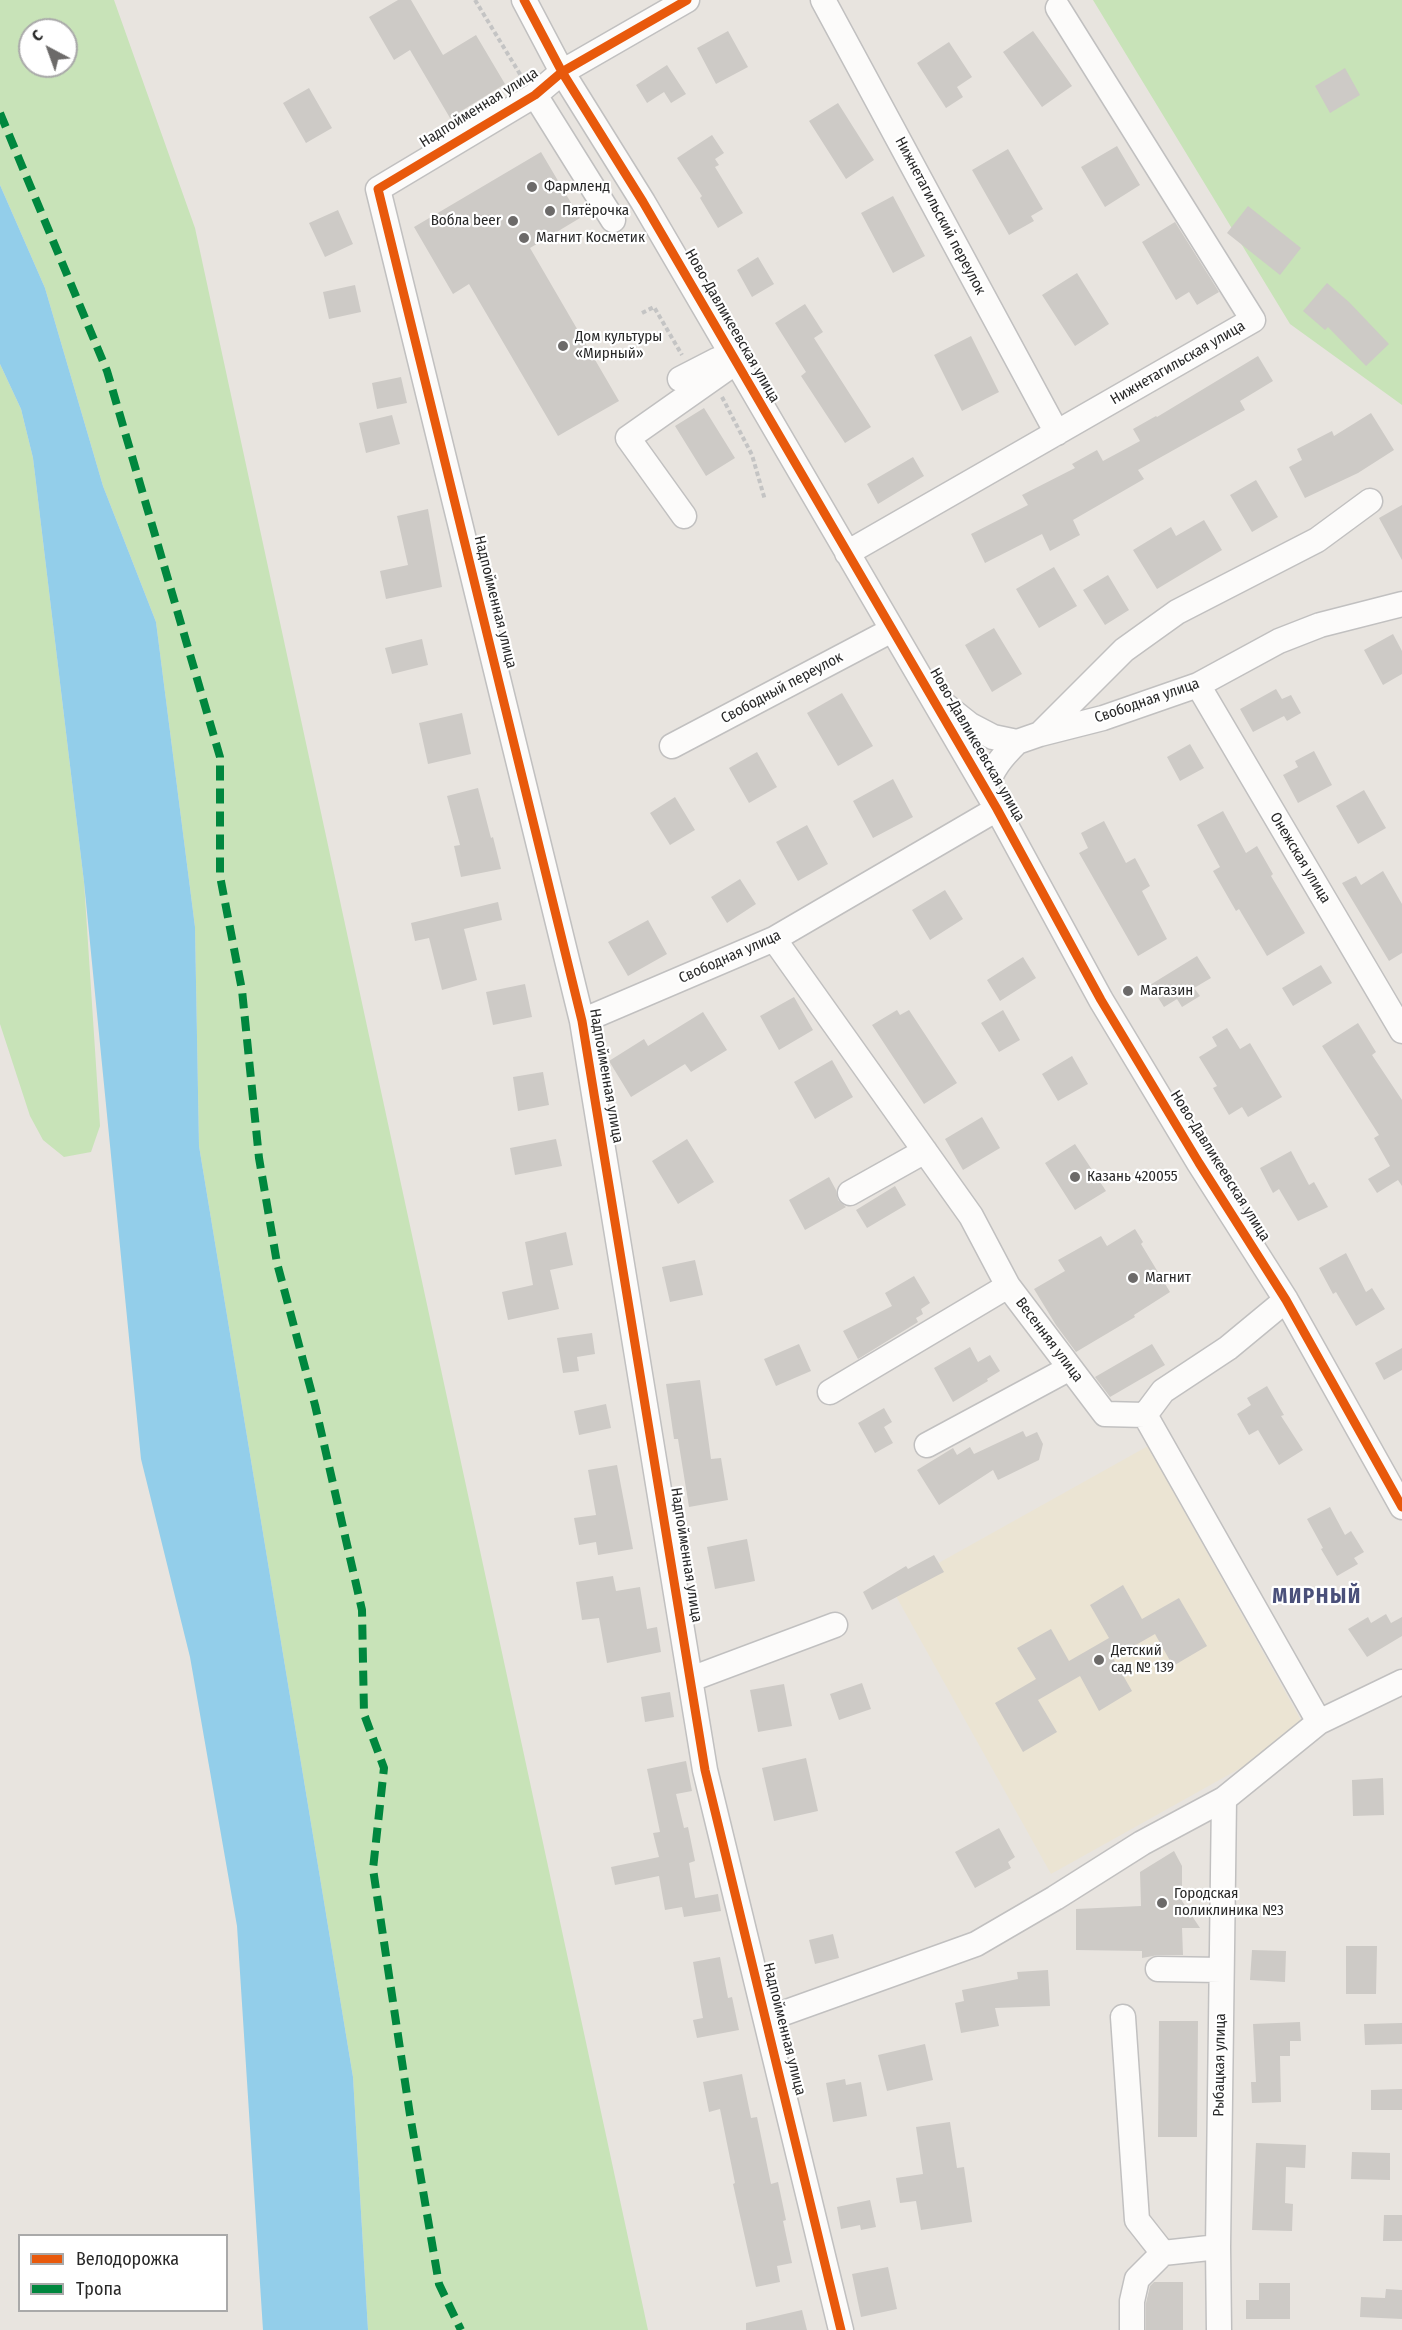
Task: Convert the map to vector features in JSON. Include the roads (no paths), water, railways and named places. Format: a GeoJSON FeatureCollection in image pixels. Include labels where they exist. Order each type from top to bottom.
{"type":"FeatureCollection","features":[{"type":"Feature","properties":{"kind":"street","name":"Ново-Давликеевская улица"},"geometry":{"type":"LineString","coordinates":[[524,0],[562,72],[643,202],[991,799],[1101,1000],[1198,1163],[1286,1300],[1402,1508]]}},
{"type":"Feature","properties":{"kind":"street","name":"Надпойменная улица"},"geometry":{"type":"LineString","coordinates":[[687,0],[562,72],[535,94],[378,189],[582,1021],[705,1770],[841,2330]]}},
{"type":"Feature","properties":{"kind":"street","name":"Нижнетагильский переулок"},"geometry":{"type":"LineString","coordinates":[[823,0],[1057,433]]}},
{"type":"Feature","properties":{"kind":"street","name":"Нижнетагильская улица"},"geometry":{"type":"LineString","coordinates":[[847,553],[1253,320],[1058,8]]}},
{"type":"Feature","properties":{"kind":"street"},"geometry":{"type":"LineString","coordinates":[[535,94],[604,225],[643,202]]}},
{"type":"Feature","properties":{"kind":"street"},"geometry":{"type":"LineString","coordinates":[[680,380],[733,357]]}},
{"type":"Feature","properties":{"kind":"street"},"geometry":{"type":"LineString","coordinates":[[684,516],[628,438],[733,357]]}},
{"type":"Feature","properties":{"kind":"street"},"geometry":{"type":"LineString","coordinates":[[1040,734],[1124,650],[1177,612],[1317,540],[1370,501]]}},
{"type":"Feature","properties":{"kind":"street","name":"Свободная улица"},"geometry":{"type":"LineString","coordinates":[[1017,742],[1103,718],[1197,685],[1280,641],[1320,625],[1402,604]]}},
{"type":"Feature","properties":{"kind":"street","name":"Свободный переулок"},"geometry":{"type":"LineString","coordinates":[[672,746],[892,630]]}},
{"type":"Feature","properties":{"kind":"street","name":"Онежская улица"},"geometry":{"type":"LineString","coordinates":[[1197,685],[1402,1031]]}},
{"type":"Feature","properties":{"kind":"street"},"geometry":{"type":"LineString","coordinates":[[929,693],[970,725],[993,737],[1017,742]]}},
{"type":"Feature","properties":{"kind":"street"},"geometry":{"type":"LineString","coordinates":[[991,799],[991,774],[999,759],[1017,742]]}},
{"type":"Feature","properties":{"kind":"street","name":"Свободная улица"},"geometry":{"type":"LineString","coordinates":[[582,1021],[774,939],[991,799]]}},
{"type":"Feature","properties":{"kind":"street","name":"Весенняя улица"},"geometry":{"type":"LineString","coordinates":[[774,939],[971,1216],[1008,1286],[1105,1414],[1145,1415]]}},
{"type":"Feature","properties":{"kind":"street"},"geometry":{"type":"LineString","coordinates":[[850,1193],[925,1151]]}},
{"type":"Feature","properties":{"kind":"street"},"geometry":{"type":"LineString","coordinates":[[830,1392],[1008,1286]]}},
{"type":"Feature","properties":{"kind":"street"},"geometry":{"type":"LineString","coordinates":[[1286,1300],[1228,1348],[1164,1391],[1145,1415],[1319,1722]]}},
{"type":"Feature","properties":{"kind":"street"},"geometry":{"type":"LineString","coordinates":[[927,1445],[1070,1368]]}},
{"type":"Feature","properties":{"kind":"street"},"geometry":{"type":"LineString","coordinates":[[691,1679],[835,1625]]}},
{"type":"Feature","properties":{"kind":"street"},"geometry":{"type":"LineString","coordinates":[[767,2019],[976,1944],[1142,1843],[1224,1799],[1319,1722],[1402,1682]]}},
{"type":"Feature","properties":{"kind":"street","name":"Рыбацкая улица"},"geometry":{"type":"LineString","coordinates":[[1219,2330],[1224,1799]]}},
{"type":"Feature","properties":{"kind":"street"},"geometry":{"type":"LineString","coordinates":[[1158,1969],[1221,1970]]}},
{"type":"Feature","properties":{"kind":"street"},"geometry":{"type":"LineString","coordinates":[[1123,2017],[1137,2220],[1163,2253]]}},
{"type":"Feature","properties":{"kind":"street"},"geometry":{"type":"LineString","coordinates":[[1132,2330],[1132,2301],[1137,2278],[1163,2253],[1218,2247]]}},
{"type":"Feature","properties":{"kind":"water"},"geometry":{"type":"Polygon","coordinates":[[[0,185],[45,288],[103,486],[156,622],[195,927],[199,1146],[353,2077],[368,2330],[263,2330],[237,1926],[190,1657],[141,1459],[84,882],[33,458],[21,409],[0,364],[0,185]]]}},
{"type":"Feature","properties":{"kind":"place","name":"Фармленд"},"geometry":{"type":"Point","coordinates":[532,187]}},
{"type":"Feature","properties":{"kind":"place","name":"Пятёрочка"},"geometry":{"type":"Point","coordinates":[550,211]}},
{"type":"Feature","properties":{"kind":"place","name":"Вобла beer"},"geometry":{"type":"Point","coordinates":[513,221]}},
{"type":"Feature","properties":{"kind":"place","name":"Магнит Косметик"},"geometry":{"type":"Point","coordinates":[524,238]}},
{"type":"Feature","properties":{"kind":"place","name":"Дом культуры «Мирный»"},"geometry":{"type":"Point","coordinates":[563,346]}},
{"type":"Feature","properties":{"kind":"place","name":"Магазин"},"geometry":{"type":"Point","coordinates":[1128,991]}},
{"type":"Feature","properties":{"kind":"place","name":"Казань 420055"},"geometry":{"type":"Point","coordinates":[1075,1177]}},
{"type":"Feature","properties":{"kind":"place","name":"Магнит"},"geometry":{"type":"Point","coordinates":[1133,1278]}},
{"type":"Feature","properties":{"kind":"place","name":"Детский сад № 139"},"geometry":{"type":"Point","coordinates":[1099,1660]}},
{"type":"Feature","properties":{"kind":"place","name":"Городская поликлиника №3"},"geometry":{"type":"Point","coordinates":[1162,1903]}},
{"type":"Feature","properties":{"kind":"district","name":"МИРНЫЙ"},"geometry":{"type":"Point","coordinates":[1317,1597]}}]}
